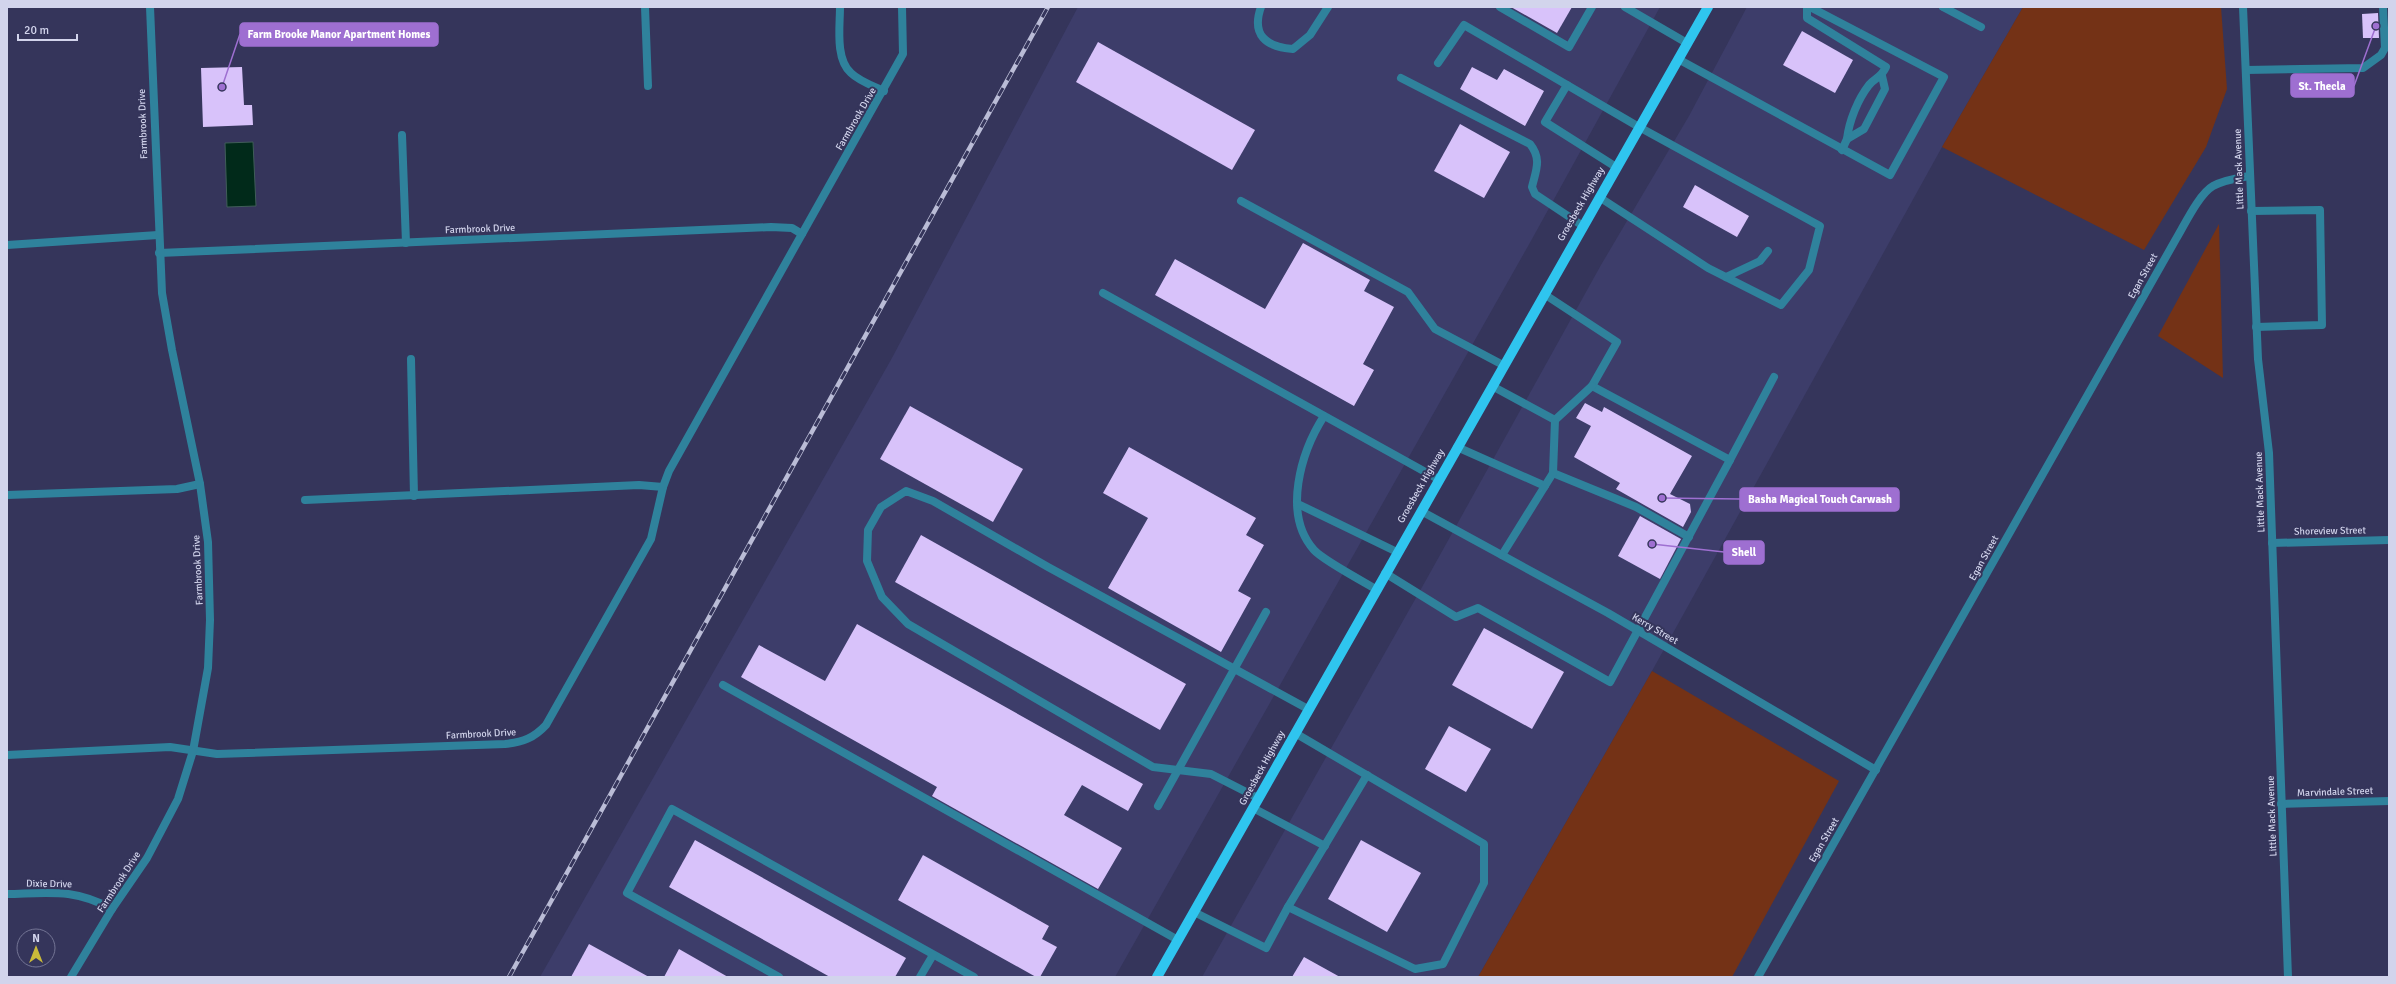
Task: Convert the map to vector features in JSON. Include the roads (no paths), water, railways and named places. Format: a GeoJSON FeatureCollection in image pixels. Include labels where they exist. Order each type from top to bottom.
{"type":"FeatureCollection","features":[{"type":"Feature","properties":{"kind":"main road","name":"Groesbeck Highway"},"geometry":{"type":"LineString","coordinates":[[1157,977],[1438,479],[1708,7]]}},
{"type":"Feature","properties":{"kind":"street"},"geometry":{"type":"LineString","coordinates":[[645,7],[648,86]]}},
{"type":"Feature","properties":{"kind":"street"},"geometry":{"type":"LineString","coordinates":[[840,7],[842,58],[845,66],[851,74],[884,91]]}},
{"type":"Feature","properties":{"kind":"street","name":"Farmbrook Drive"},"geometry":{"type":"LineString","coordinates":[[7,755],[170,747],[217,754],[505,744],[523,742],[537,735],[546,725],[651,539],[663,487],[669,472],[884,91],[903,54],[902,7]]}},
{"type":"Feature","properties":{"kind":"street"},"geometry":{"type":"LineString","coordinates":[[1261,7],[1257,18],[1257,29],[1264,40],[1282,48],[1293,49],[1310,35],[1328,7]]}},
{"type":"Feature","properties":{"kind":"street"},"geometry":{"type":"LineString","coordinates":[[1500,7],[1569,47],[1592,7]]}},
{"type":"Feature","properties":{"kind":"street"},"geometry":{"type":"LineString","coordinates":[[1625,7],[1687,43]]}},
{"type":"Feature","properties":{"kind":"street"},"geometry":{"type":"LineString","coordinates":[[1806,7],[1807,18],[1886,67],[1882,76],[1870,84],[1849,123],[1847,139],[1842,150]]}},
{"type":"Feature","properties":{"kind":"street"},"geometry":{"type":"LineString","coordinates":[[1678,59],[1890,175],[1944,78],[1810,7]]}},
{"type":"Feature","properties":{"kind":"street"},"geometry":{"type":"LineString","coordinates":[[1943,7],[1981,27]]}},
{"type":"Feature","properties":{"kind":"street","name":"Little Mack Avenue"},"geometry":{"type":"LineString","coordinates":[[2243,7],[2256,327],[2258,359],[2269,453],[2288,977]]}},
{"type":"Feature","properties":{"kind":"street"},"geometry":{"type":"LineString","coordinates":[[2246,70],[2363,68],[2381,55],[2385,48],[2383,7]]}},
{"type":"Feature","properties":{"kind":"street","name":"Farmbrook Drive"},"geometry":{"type":"LineString","coordinates":[[71,977],[112,909],[162,832],[178,800],[193,751],[208,668],[210,620],[208,542],[200,484],[172,350],[162,293],[158,236],[149,9]]}},
{"type":"Feature","properties":{"kind":"street"},"geometry":{"type":"LineString","coordinates":[[1438,64],[1464,25],[1639,127],[1820,226],[1809,270],[1781,305],[1708,268],[1599,197]]}},
{"type":"Feature","properties":{"kind":"street"},"geometry":{"type":"LineString","coordinates":[[1847,139],[1864,129],[1885,90],[1882,76]]}},
{"type":"Feature","properties":{"kind":"street"},"geometry":{"type":"LineString","coordinates":[[1401,78],[1530,144],[1537,152],[1539,164],[1532,187],[1535,194],[1583,226]]}},
{"type":"Feature","properties":{"kind":"street"},"geometry":{"type":"LineString","coordinates":[[1567,85],[1545,122],[1616,166]]}},
{"type":"Feature","properties":{"kind":"street"},"geometry":{"type":"LineString","coordinates":[[402,135],[406,243]]}},
{"type":"Feature","properties":{"kind":"street","name":"Egan Street"},"geometry":{"type":"LineString","coordinates":[[1758,977],[2176,239],[2204,194],[2212,187],[2249,176]]}},
{"type":"Feature","properties":{"kind":"street"},"geometry":{"type":"LineString","coordinates":[[1241,201],[1408,292],[1434,329],[1504,365]]}},
{"type":"Feature","properties":{"kind":"street"},"geometry":{"type":"LineString","coordinates":[[2251,211],[2320,210],[2322,325],[2256,327]]}},
{"type":"Feature","properties":{"kind":"street","name":"Farmbrook Drive"},"geometry":{"type":"LineString","coordinates":[[159,253],[771,227],[792,228],[802,234]]}},
{"type":"Feature","properties":{"kind":"street"},"geometry":{"type":"LineString","coordinates":[[7,245],[158,236]]}},
{"type":"Feature","properties":{"kind":"street"},"geometry":{"type":"LineString","coordinates":[[1726,277],[1760,261],[1768,251]]}},
{"type":"Feature","properties":{"kind":"street"},"geometry":{"type":"LineString","coordinates":[[1103,293],[1438,479]]}},
{"type":"Feature","properties":{"kind":"street"},"geometry":{"type":"LineString","coordinates":[[1502,555],[1552,473],[1555,420],[1592,386],[1617,342],[1544,294]]}},
{"type":"Feature","properties":{"kind":"street"},"geometry":{"type":"LineString","coordinates":[[411,359],[414,496]]}},
{"type":"Feature","properties":{"kind":"street"},"geometry":{"type":"LineString","coordinates":[[1385,573],[1456,617],[1478,608],[1610,682],[1640,631],[1774,377]]}},
{"type":"Feature","properties":{"kind":"street"},"geometry":{"type":"LineString","coordinates":[[1492,386],[1555,420]]}},
{"type":"Feature","properties":{"kind":"street"},"geometry":{"type":"LineString","coordinates":[[1592,386],[1730,460]]}},
{"type":"Feature","properties":{"kind":"street"},"geometry":{"type":"LineString","coordinates":[[1324,416],[1311,436],[1298,475],[1300,529],[1314,551],[1376,590]]}},
{"type":"Feature","properties":{"kind":"street"},"geometry":{"type":"LineString","coordinates":[[1457,447],[1545,486]]}},
{"type":"Feature","properties":{"kind":"street"},"geometry":{"type":"LineString","coordinates":[[1552,473],[1636,507],[1689,538]]}},
{"type":"Feature","properties":{"kind":"street"},"geometry":{"type":"LineString","coordinates":[[7,495],[177,489],[200,484]]}},
{"type":"Feature","properties":{"kind":"street"},"geometry":{"type":"LineString","coordinates":[[305,500],[639,485],[663,487]]}},
{"type":"Feature","properties":{"kind":"street"},"geometry":{"type":"LineString","coordinates":[[1258,798],[1211,774],[1153,767],[908,624],[882,597],[867,560],[868,530],[881,507],[906,491],[933,501],[1054,571],[1308,709]]}},
{"type":"Feature","properties":{"kind":"street"},"geometry":{"type":"LineString","coordinates":[[1298,504],[1397,552]]}},
{"type":"Feature","properties":{"kind":"street","name":"Kerry Street"},"geometry":{"type":"LineString","coordinates":[[1421,511],[1640,631],[1876,770]]}},
{"type":"Feature","properties":{"kind":"street","name":"Shoreview Street"},"geometry":{"type":"LineString","coordinates":[[2272,543],[2389,540]]}},
{"type":"Feature","properties":{"kind":"street"},"geometry":{"type":"LineString","coordinates":[[1158,806],[1266,612]]}},
{"type":"Feature","properties":{"kind":"street"},"geometry":{"type":"LineString","coordinates":[[722,685],[1178,940]]}},
{"type":"Feature","properties":{"kind":"street"},"geometry":{"type":"LineString","coordinates":[[1288,907],[1415,970],[1443,964],[1484,883],[1484,844],[1295,733]]}},
{"type":"Feature","properties":{"kind":"street"},"geometry":{"type":"LineString","coordinates":[[1194,912],[1266,948],[1288,907],[1367,775]]}},
{"type":"Feature","properties":{"kind":"street","name":"Marvindale Street"},"geometry":{"type":"LineString","coordinates":[[2281,804],[2389,801]]}},
{"type":"Feature","properties":{"kind":"street"},"geometry":{"type":"LineString","coordinates":[[1253,808],[1325,846]]}},
{"type":"Feature","properties":{"kind":"street"},"geometry":{"type":"LineString","coordinates":[[780,977],[627,893],[672,809],[974,977]]}},
{"type":"Feature","properties":{"kind":"street","name":"Dixie Drive"},"geometry":{"type":"LineString","coordinates":[[7,894],[68,892],[93,899],[112,909]]}},
{"type":"Feature","properties":{"kind":"street"},"geometry":{"type":"LineString","coordinates":[[920,977],[933,954]]}},
{"type":"Feature","properties":{"kind":"railway"},"geometry":{"type":"LineString","coordinates":[[509,977],[1048,7]]}},
{"type":"Feature","properties":{"kind":"place","name":"St. Thecla"},"geometry":{"type":"Point","coordinates":[2376,26]}},
{"type":"Feature","properties":{"kind":"place","name":"Farm Brooke Manor Apartment Homes"},"geometry":{"type":"Point","coordinates":[222,87]}},
{"type":"Feature","properties":{"kind":"place","name":"Basha Magical Touch Carwash"},"geometry":{"type":"Point","coordinates":[1662,498]}},
{"type":"Feature","properties":{"kind":"place","name":"Shell"},"geometry":{"type":"Point","coordinates":[1652,544]}}]}
